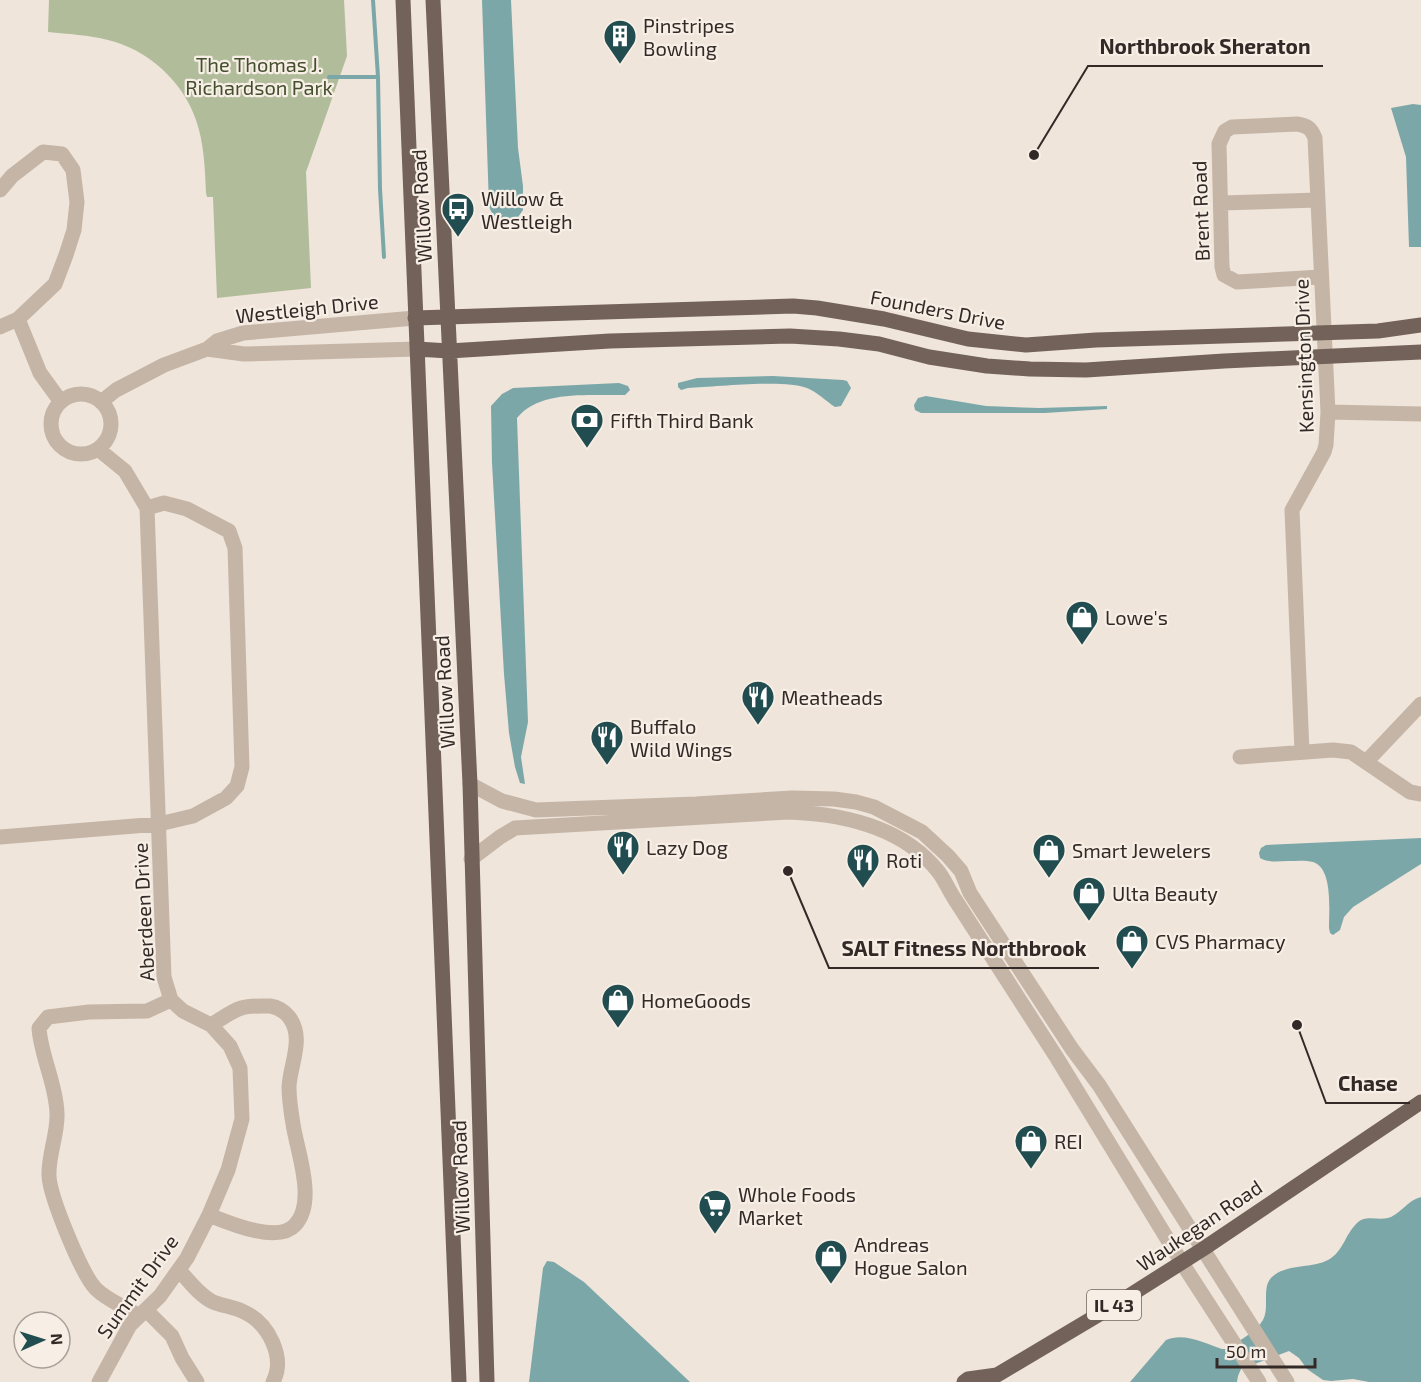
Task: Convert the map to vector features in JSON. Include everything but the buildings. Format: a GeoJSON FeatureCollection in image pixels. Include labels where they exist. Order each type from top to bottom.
{"type":"FeatureCollection","features":[{"type":"Feature","properties":{"kind":"main road","name":"Willow Road"},"geometry":{"type":"LineString","coordinates":[[403,0],[459,1382]]}},
{"type":"Feature","properties":{"kind":"main road","name":"Willow Road"},"geometry":{"type":"LineString","coordinates":[[433,0],[470,784],[487,1382]]}},
{"type":"Feature","properties":{"kind":"main road","name":"Founders Drive"},"geometry":{"type":"LineString","coordinates":[[416,318],[793,306],[875,318],[968,339],[1026,345],[1096,340],[1378,331],[1421,325]]}},
{"type":"Feature","properties":{"kind":"main road"},"geometry":{"type":"LineString","coordinates":[[417,349],[449,351],[599,342],[790,336],[879,344],[929,357],[987,366],[1086,370],[1421,352]]}},
{"type":"Feature","properties":{"kind":"main road","name":"Waukegan Road"},"geometry":{"type":"LineString","coordinates":[[964,1382],[968,1379],[995,1379],[1182,1263],[1421,1102]]}},
{"type":"Feature","properties":{"kind":"street","name":"Brent Road"},"geometry":{"type":"LineString","coordinates":[[1311,129],[1298,124],[1232,127],[1221,137],[1218,144],[1222,267],[1224,275],[1237,282],[1321,278]]}},
{"type":"Feature","properties":{"kind":"street","name":"Kensington Drive"},"geometry":{"type":"LineString","coordinates":[[1302,752],[1292,510],[1324,452],[1328,412],[1315,138],[1311,129]]}},
{"type":"Feature","properties":{"kind":"street"},"geometry":{"type":"LineString","coordinates":[[0,190],[12,176],[43,152],[62,154],[73,170],[77,202],[74,230],[55,284],[18,319],[0,327]]}},
{"type":"Feature","properties":{"kind":"street"},"geometry":{"type":"LineString","coordinates":[[1221,203],[1318,200]]}},
{"type":"Feature","properties":{"kind":"street","name":"Westleigh Drive"},"geometry":{"type":"LineString","coordinates":[[101,402],[116,390],[164,365],[207,350],[217,341],[243,333],[416,318]]}},
{"type":"Feature","properties":{"kind":"street"},"geometry":{"type":"LineString","coordinates":[[18,319],[40,373],[61,402]]}},
{"type":"Feature","properties":{"kind":"street","name":"Westleigh Drive"},"geometry":{"type":"LineString","coordinates":[[207,350],[244,354],[417,349]]}},
{"type":"Feature","properties":{"kind":"street"},"geometry":{"type":"LineString","coordinates":[[77,394],[94,397],[101,402],[107,409],[111,426],[105,442],[98,449],[79,454],[70,452],[61,446],[52,429],[52,419],[61,402],[77,394]]}},
{"type":"Feature","properties":{"kind":"street"},"geometry":{"type":"LineString","coordinates":[[1328,412],[1421,414]]}},
{"type":"Feature","properties":{"kind":"street","name":"Aberdeen Drive"},"geometry":{"type":"LineString","coordinates":[[98,449],[126,471],[147,508],[164,977],[171,1000],[147,1011],[89,1012],[48,1017],[39,1028],[40,1043],[53,1089],[57,1115],[49,1174],[51,1190],[60,1217],[89,1280],[98,1291],[142,1313]]}},
{"type":"Feature","properties":{"kind":"street","name":"Aberdeen Drive"},"geometry":{"type":"LineString","coordinates":[[147,508],[165,503],[187,510],[229,531],[235,548],[242,767],[237,786],[226,798],[193,816],[159,824]]}},
{"type":"Feature","properties":{"kind":"street"},"geometry":{"type":"LineString","coordinates":[[1367,761],[1421,704]]}},
{"type":"Feature","properties":{"kind":"street"},"geometry":{"type":"LineString","coordinates":[[1240,757],[1333,750],[1351,752],[1410,792],[1421,794]]}},
{"type":"Feature","properties":{"kind":"street"},"geometry":{"type":"LineString","coordinates":[[470,784],[502,801],[536,810],[792,798],[834,799],[874,807],[922,832],[961,871],[970,893],[1072,1049],[1099,1085],[1287,1382]]}},
{"type":"Feature","properties":{"kind":"street"},"geometry":{"type":"LineString","coordinates":[[471,859],[515,828],[789,812],[824,813],[853,819],[884,830],[908,844],[936,869],[944,881],[1058,1058],[1182,1263],[1258,1379]]}},
{"type":"Feature","properties":{"kind":"street"},"geometry":{"type":"LineString","coordinates":[[0,837],[159,824]]}},
{"type":"Feature","properties":{"kind":"street","name":"Summit Drive"},"geometry":{"type":"LineString","coordinates":[[99,1382],[130,1325],[160,1296],[187,1258],[228,1170],[242,1119],[240,1068],[230,1046],[211,1025],[183,1011],[171,1000]]}},
{"type":"Feature","properties":{"kind":"street"},"geometry":{"type":"LineString","coordinates":[[209,1215],[258,1231],[274,1234],[286,1232],[296,1225],[303,1210],[305,1179],[290,1110],[289,1086],[295,1061],[296,1026],[287,1014],[275,1006],[248,1005],[234,1010],[211,1025]]}},
{"type":"Feature","properties":{"kind":"street"},"geometry":{"type":"LineString","coordinates":[[179,1270],[212,1301],[244,1311],[261,1322],[270,1336],[278,1359],[273,1382]]}},
{"type":"Feature","properties":{"kind":"street"},"geometry":{"type":"LineString","coordinates":[[142,1313],[172,1336],[197,1382]]}},
{"type":"Feature","properties":{"kind":"green space","name":"The Thomas J. Richardson Park"},"geometry":{"type":"Polygon","coordinates":[[[49,0],[344,0],[347,56],[306,172],[311,288],[217,298],[213,197],[207,197],[201,138],[190,106],[173,80],[150,59],[136,51],[101,38],[48,32],[49,0]]]}},
{"type":"Feature","properties":{"kind":"water"},"geometry":{"type":"Polygon","coordinates":[[[482,0],[511,0],[523,210],[516,220],[511,221],[496,218],[489,206],[482,0]]]}},
{"type":"Feature","properties":{"kind":"water"},"geometry":{"type":"Polygon","coordinates":[[[1421,105],[1421,247],[1409,247],[1406,157],[1391,108],[1421,105]]]}},
{"type":"Feature","properties":{"kind":"water"},"geometry":{"type":"Polygon","coordinates":[[[773,376],[843,380],[847,381],[851,388],[841,406],[835,407],[811,390],[796,385],[749,384],[681,390],[678,387],[678,383],[697,378],[773,376]]]}},
{"type":"Feature","properties":{"kind":"water"},"geometry":{"type":"Polygon","coordinates":[[[619,383],[628,386],[630,390],[625,395],[552,398],[539,402],[517,418],[528,722],[521,757],[525,784],[520,783],[509,733],[504,674],[491,406],[502,394],[513,388],[619,383]]]}},
{"type":"Feature","properties":{"kind":"water"},"geometry":{"type":"Polygon","coordinates":[[[926,396],[986,406],[1039,408],[1107,406],[1107,409],[1045,413],[921,413],[915,410],[914,405],[918,398],[926,396]]]}},
{"type":"Feature","properties":{"kind":"water"},"geometry":{"type":"Polygon","coordinates":[[[1421,838],[1421,864],[1353,907],[1344,917],[1340,930],[1333,935],[1329,928],[1327,881],[1319,866],[1307,861],[1267,861],[1260,858],[1259,853],[1266,845],[1421,838]]]}},
{"type":"Feature","properties":{"kind":"water"},"geometry":{"type":"Polygon","coordinates":[[[1421,1197],[1421,1382],[1323,1380],[1307,1369],[1299,1358],[1289,1351],[1241,1369],[1237,1382],[1130,1382],[1166,1340],[1187,1338],[1228,1349],[1252,1332],[1263,1320],[1267,1286],[1272,1277],[1285,1270],[1328,1260],[1337,1253],[1352,1228],[1360,1221],[1368,1218],[1391,1217],[1421,1197]]]}},
{"type":"Feature","properties":{"kind":"water"},"geometry":{"type":"Polygon","coordinates":[[[547,1261],[554,1262],[584,1282],[690,1382],[529,1382],[543,1268],[547,1261]]]}},
{"type":"Feature","properties":{"kind":"waterway"},"geometry":{"type":"LineString","coordinates":[[329,77],[378,77],[373,0]]}},
{"type":"Feature","properties":{"kind":"waterway"},"geometry":{"type":"LineString","coordinates":[[378,77],[384,257]]}},
{"type":"Feature","properties":{"kind":"place","name":"Pinstripes Bowling"},"geometry":{"type":"Point","coordinates":[620,65]}},
{"type":"Feature","properties":{"kind":"place","name":"Northbrook Sheraton"},"geometry":{"type":"Point","coordinates":[1034,155]}},
{"type":"Feature","properties":{"kind":"place","name":"Willow & Westleigh"},"geometry":{"type":"Point","coordinates":[458,238]}},
{"type":"Feature","properties":{"kind":"place","name":"Fifth Third Bank"},"geometry":{"type":"Point","coordinates":[587,449]}},
{"type":"Feature","properties":{"kind":"place","name":"Lowe's"},"geometry":{"type":"Point","coordinates":[1082,646]}},
{"type":"Feature","properties":{"kind":"place","name":"Meatheads"},"geometry":{"type":"Point","coordinates":[758,726]}},
{"type":"Feature","properties":{"kind":"place","name":"Buffalo Wild Wings"},"geometry":{"type":"Point","coordinates":[607,766]}},
{"type":"Feature","properties":{"kind":"place","name":"SALT Fitness Northbrook"},"geometry":{"type":"Point","coordinates":[788,871]}},
{"type":"Feature","properties":{"kind":"place","name":"Lazy Dog"},"geometry":{"type":"Point","coordinates":[623,876]}},
{"type":"Feature","properties":{"kind":"place","name":"Smart Jewelers"},"geometry":{"type":"Point","coordinates":[1049,879]}},
{"type":"Feature","properties":{"kind":"place","name":"Roti"},"geometry":{"type":"Point","coordinates":[863,889]}},
{"type":"Feature","properties":{"kind":"place","name":"Ulta Beauty"},"geometry":{"type":"Point","coordinates":[1089,922]}},
{"type":"Feature","properties":{"kind":"place","name":"CVS Pharmacy"},"geometry":{"type":"Point","coordinates":[1132,970]}},
{"type":"Feature","properties":{"kind":"place","name":"Chase"},"geometry":{"type":"Point","coordinates":[1297,1025]}},
{"type":"Feature","properties":{"kind":"place","name":"HomeGoods"},"geometry":{"type":"Point","coordinates":[618,1029]}},
{"type":"Feature","properties":{"kind":"place","name":"REI"},"geometry":{"type":"Point","coordinates":[1031,1170]}},
{"type":"Feature","properties":{"kind":"place","name":"Whole Foods Market"},"geometry":{"type":"Point","coordinates":[715,1235]}},
{"type":"Feature","properties":{"kind":"place","name":"Andreas Hogue Salon"},"geometry":{"type":"Point","coordinates":[831,1285]}}]}
